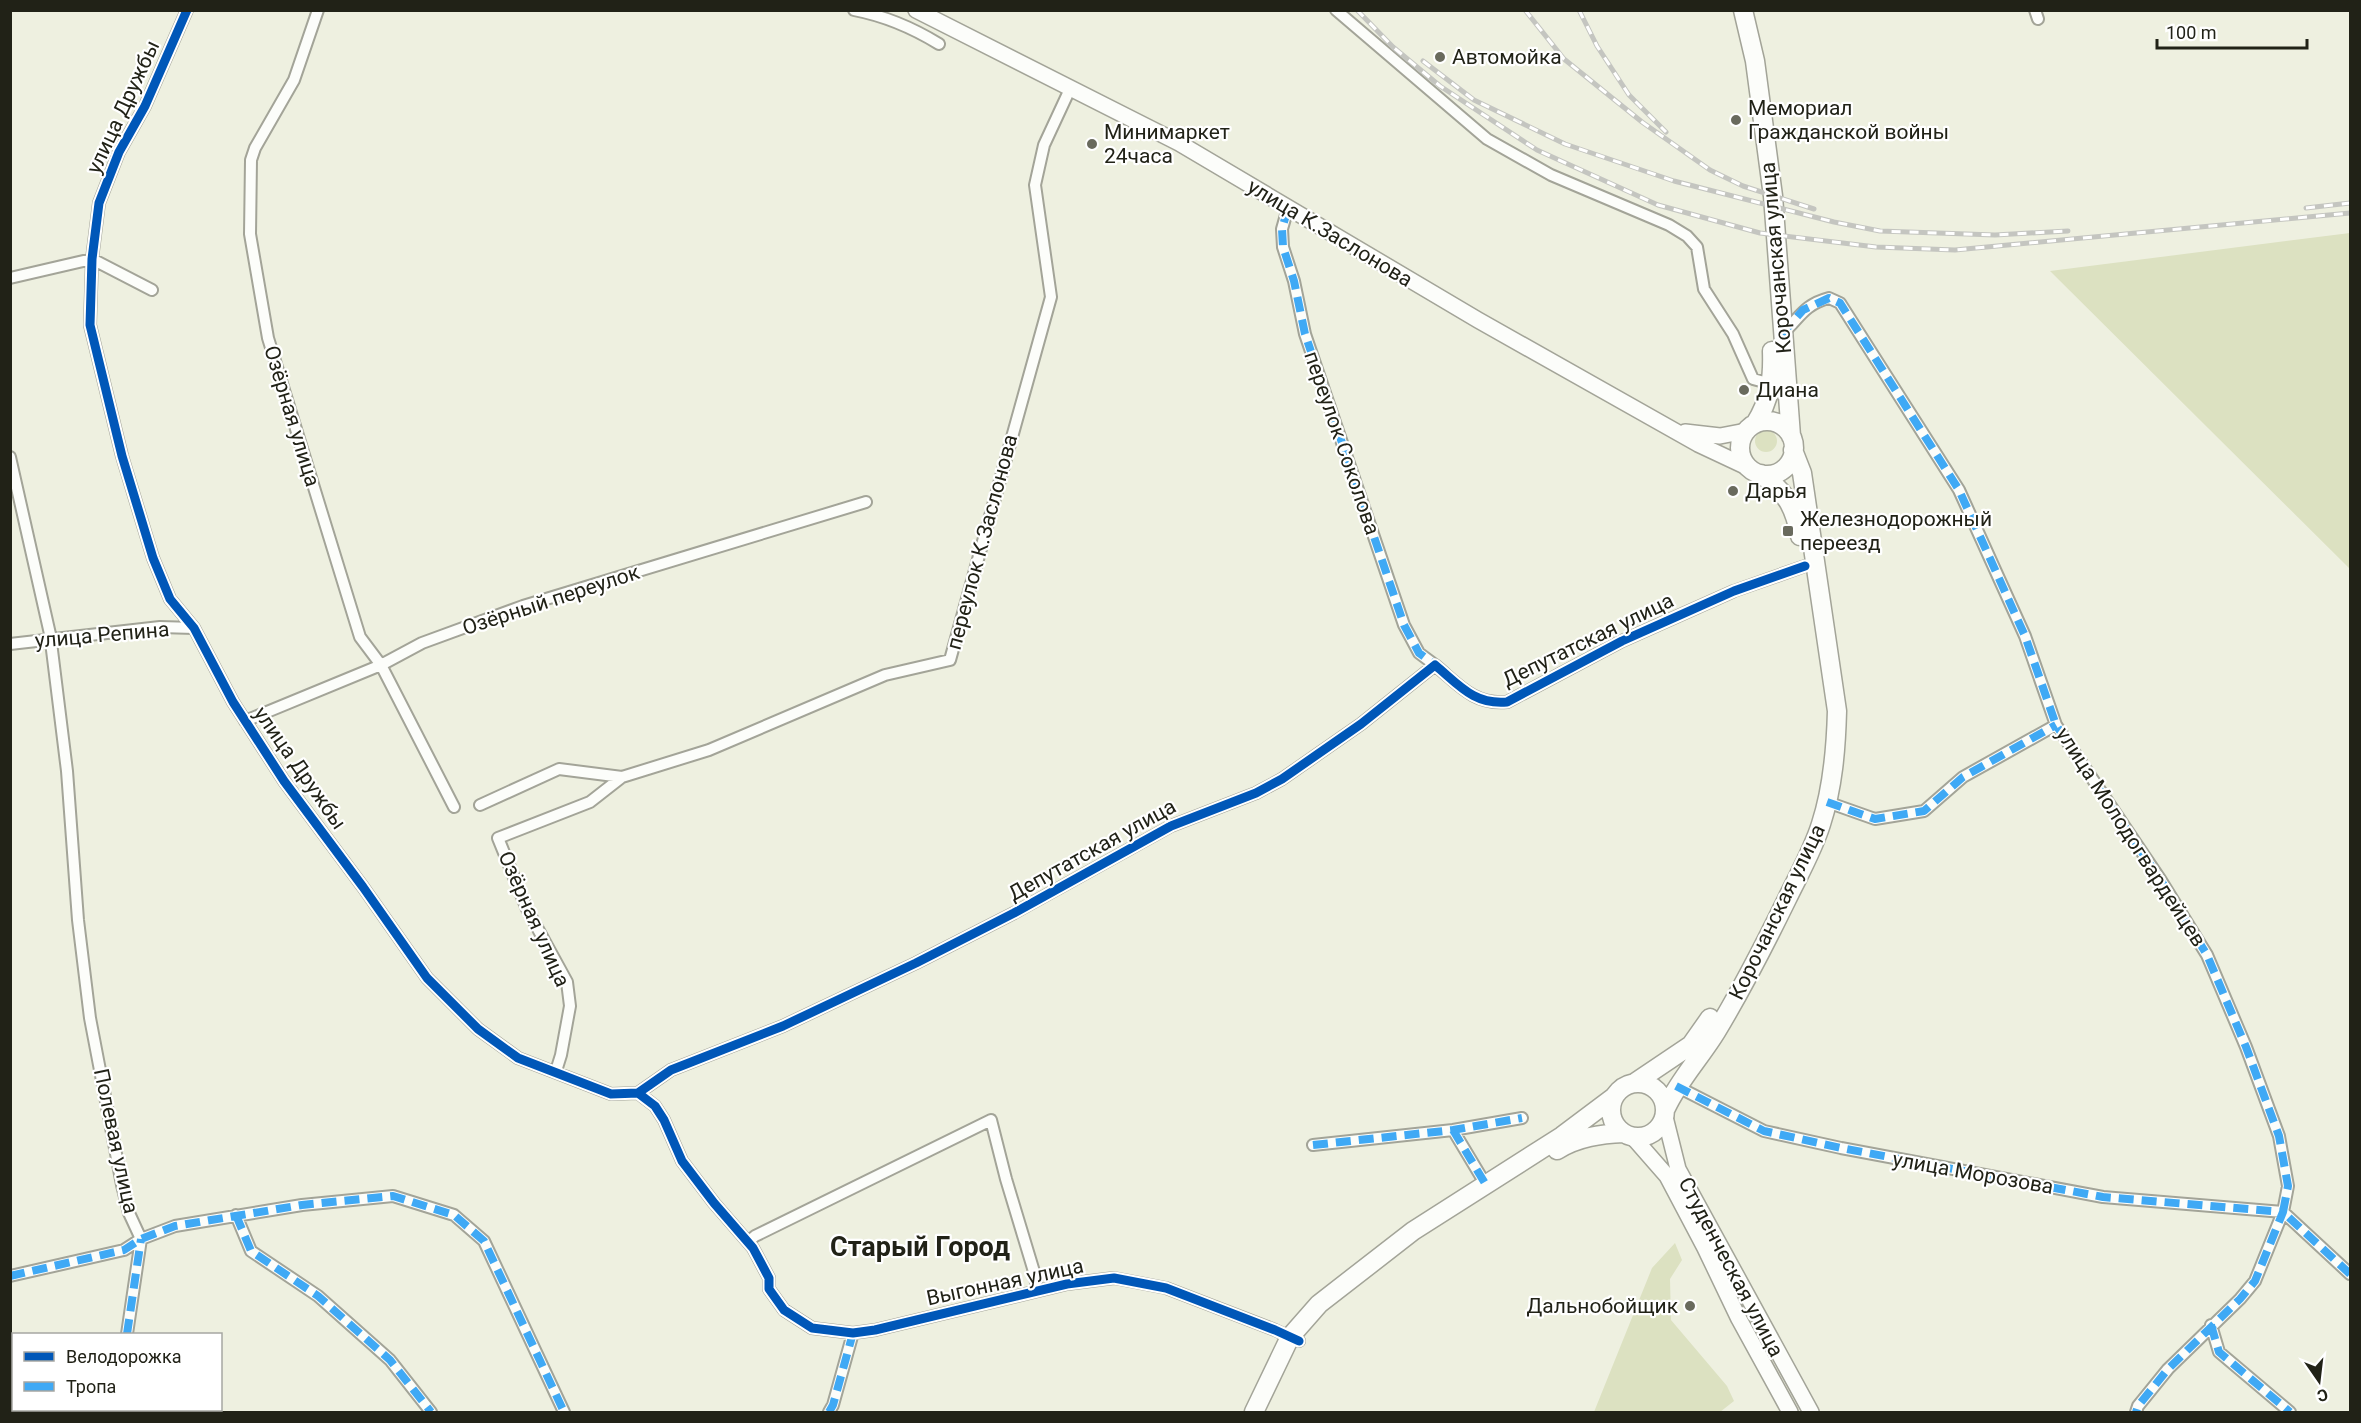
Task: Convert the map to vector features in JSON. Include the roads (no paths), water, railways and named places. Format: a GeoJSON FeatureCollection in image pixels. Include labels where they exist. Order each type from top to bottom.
{"type":"FeatureCollection","features":[{"type":"Feature","properties":{"kind":"main road","name":"Корочанская улица"},"geometry":{"type":"LineString","coordinates":[[1734,10],[1746,64],[1764,193],[1772,384],[1768,399],[1751,427]]}},
{"type":"Feature","properties":{"kind":"main road","name":"Корочанская улица"},"geometry":{"type":"LineString","coordinates":[[1665,1112],[1676,1086],[1712,1039],[1759,954],[1808,856],[1822,823],[1835,753],[1837,711],[1802,473],[1792,443],[1773,196],[1755,62],[1743,10]]}},
{"type":"Feature","properties":{"kind":"main road"},"geometry":{"type":"LineString","coordinates":[[1763,422],[1775,423],[1783,427],[1792,443],[1791,459],[1783,470],[1774,474],[1754,471],[1741,457],[1742,438],[1751,427],[1763,422]]}},
{"type":"Feature","properties":{"kind":"main road","name":"Корочанская улица"},"geometry":{"type":"LineString","coordinates":[[1636,1082],[1691,1045],[1704,1028],[1748,950],[1812,819],[1824,780],[1828,713],[1794,510],[1777,487],[1754,471]]}},
{"type":"Feature","properties":{"kind":"main road"},"geometry":{"type":"LineString","coordinates":[[1254,1413],[1295,1339],[1319,1304],[1413,1231],[1563,1136],[1627,1085],[1636,1082],[1653,1086],[1664,1099],[1665,1112],[1661,1125],[1649,1135],[1607,1133],[1568,1143],[1419,1239],[1327,1310],[1295,1339],[1264,1413]]}},
{"type":"Feature","properties":{"kind":"main road"},"geometry":{"type":"LineString","coordinates":[[1614,1097],[1611,1113],[1618,1128],[1628,1135]]}},
{"type":"Feature","properties":{"kind":"street","name":"улица Дружбы"},"geometry":{"type":"LineString","coordinates":[[187,10],[145,106],[119,152],[99,203],[92,259],[90,326],[122,456],[153,558],[170,598],[194,628],[233,702],[284,781],[427,978],[478,1029],[518,1058],[611,1094],[638,1093]]}},
{"type":"Feature","properties":{"kind":"street","name":"Озёрная улица"},"geometry":{"type":"LineString","coordinates":[[318,10],[294,80],[255,148],[251,160],[250,234],[268,338],[360,636],[381,665],[454,807]]}},
{"type":"Feature","properties":{"kind":"street"},"geometry":{"type":"LineString","coordinates":[[854,10],[873,14],[915,30],[939,44]]}},
{"type":"Feature","properties":{"kind":"street"},"geometry":{"type":"LineString","coordinates":[[1336,10],[1487,139],[1551,175],[1669,225],[1687,236],[1697,247],[1704,289],[1733,334],[1753,379],[1772,384]]}},
{"type":"Feature","properties":{"kind":"street"},"geometry":{"type":"LineString","coordinates":[[915,30],[920,13]]}},
{"type":"Feature","properties":{"kind":"street","name":"улица К.Заслонова"},"geometry":{"type":"LineString","coordinates":[[920,13],[1179,144],[1478,320],[1698,444],[1754,471]]}},
{"type":"Feature","properties":{"kind":"street","name":"переулок К.Заслонова"},"geometry":{"type":"LineString","coordinates":[[498,838],[590,802],[622,777],[709,750],[885,675],[950,660],[1051,297],[1035,185],[1044,145],[1070,88]]}},
{"type":"Feature","properties":{"kind":"street","name":"переулок Соколова"},"geometry":{"type":"LineString","coordinates":[[1288,208],[1282,229],[1283,247],[1294,281],[1305,334],[1404,625],[1419,653],[1435,665]]}},
{"type":"Feature","properties":{"kind":"street"},"geometry":{"type":"LineString","coordinates":[[10,278],[92,259],[152,290]]}},
{"type":"Feature","properties":{"kind":"street","name":"улица Молодогвардейцев"},"geometry":{"type":"LineString","coordinates":[[1782,334],[1803,310],[1822,299],[1829,298],[1840,303],[1959,490],[2025,636],[2056,725],[2160,879],[2207,955],[2246,1047],[2279,1136],[2288,1186],[2283,1212],[2255,1281],[2240,1299],[2168,1369],[2138,1406],[2136,1413]]}},
{"type":"Feature","properties":{"kind":"street","name":"улица К.Заслонова"},"geometry":{"type":"LineString","coordinates":[[1676,430],[1720,436],[1751,427]]}},
{"type":"Feature","properties":{"kind":"street","name":"Полевая улица"},"geometry":{"type":"LineString","coordinates":[[10,457],[51,638],[67,771],[78,920],[90,1018],[122,1185],[129,1213],[141,1239],[175,1226],[236,1215],[332,1201],[393,1196],[454,1215],[484,1241],[564,1413]]}},
{"type":"Feature","properties":{"kind":"street","name":"Озёрный переулок"},"geometry":{"type":"LineString","coordinates":[[245,721],[381,665],[422,643],[522,606],[866,502]]}},
{"type":"Feature","properties":{"kind":"street","name":"Депутатская улица"},"geometry":{"type":"LineString","coordinates":[[638,1093],[671,1071],[783,1026],[916,963],[1023,908],[1171,826],[1256,792],[1290,773],[1361,724],[1435,665],[1474,696],[1491,703],[1507,702],[1622,641],[1734,591],[1804,566]]}},
{"type":"Feature","properties":{"kind":"street","name":"улица Репина"},"geometry":{"type":"LineString","coordinates":[[10,644],[160,627],[194,628]]}},
{"type":"Feature","properties":{"kind":"street"},"geometry":{"type":"LineString","coordinates":[[1827,802],[1875,819],[1924,811],[1963,777],[2056,725]]}},
{"type":"Feature","properties":{"kind":"street","name":"переулок К.Заслонова"},"geometry":{"type":"LineString","coordinates":[[480,805],[559,769],[622,777]]}},
{"type":"Feature","properties":{"kind":"street","name":"Озёрная улица"},"geometry":{"type":"LineString","coordinates":[[498,838],[527,909],[567,982],[570,1006],[556,1071]]}},
{"type":"Feature","properties":{"kind":"street","name":"улица Морозова"},"geometry":{"type":"LineString","coordinates":[[1676,1086],[1764,1131],[1841,1148],[2103,1197],[2283,1212]]}},
{"type":"Feature","properties":{"kind":"street"},"geometry":{"type":"LineString","coordinates":[[638,1093],[655,1107],[664,1120],[682,1161],[758,1255],[769,1278],[769,1289],[783,1310],[812,1328],[854,1334],[829,1413]]}},
{"type":"Feature","properties":{"kind":"street","name":"Студенческая улица"},"geometry":{"type":"LineString","coordinates":[[1665,1112],[1678,1169],[1810,1413]]}},
{"type":"Feature","properties":{"kind":"street"},"geometry":{"type":"LineString","coordinates":[[1313,1145],[1453,1130],[1522,1118]]}},
{"type":"Feature","properties":{"kind":"street","name":"Выгонная улица"},"geometry":{"type":"LineString","coordinates":[[748,1242],[755,1236],[992,1120],[1006,1179],[1035,1275],[1037,1291]]}},
{"type":"Feature","properties":{"kind":"street"},"geometry":{"type":"LineString","coordinates":[[1453,1130],[1486,1185]]}},
{"type":"Feature","properties":{"kind":"street","name":"Студенческая улица"},"geometry":{"type":"LineString","coordinates":[[1628,1135],[1667,1176],[1706,1248],[1739,1319],[1790,1413]]}},
{"type":"Feature","properties":{"kind":"street"},"geometry":{"type":"LineString","coordinates":[[2283,1212],[2350,1274]]}},
{"type":"Feature","properties":{"kind":"street"},"geometry":{"type":"LineString","coordinates":[[236,1215],[251,1251],[318,1296],[390,1359],[431,1413]]}},
{"type":"Feature","properties":{"kind":"street"},"geometry":{"type":"LineString","coordinates":[[10,1276],[124,1250],[141,1239]]}},
{"type":"Feature","properties":{"kind":"street"},"geometry":{"type":"LineString","coordinates":[[127,1333],[141,1239]]}},
{"type":"Feature","properties":{"kind":"street","name":"Выгонная улица"},"geometry":{"type":"LineString","coordinates":[[854,1334],[1067,1284],[1113,1278],[1166,1288],[1295,1339]]}},
{"type":"Feature","properties":{"kind":"street"},"geometry":{"type":"LineString","coordinates":[[2211,1325],[2219,1352],[2290,1413]]}},
{"type":"Feature","properties":{"kind":"railway"},"geometry":{"type":"LineString","coordinates":[[1357,10],[1393,47],[1440,86],[1537,150],[1658,205],[1760,233],[1876,247],[1955,250],[2350,213]]}},
{"type":"Feature","properties":{"kind":"railway"},"geometry":{"type":"LineString","coordinates":[[1525,10],[1564,59],[1642,122],[1710,170],[1743,186],[1814,209]]}},
{"type":"Feature","properties":{"kind":"railway"},"geometry":{"type":"LineString","coordinates":[[1579,10],[1597,46],[1629,95],[1666,132]]}},
{"type":"Feature","properties":{"kind":"railway"},"geometry":{"type":"LineString","coordinates":[[1423,61],[1474,100],[1565,144],[1674,181],[1834,222],[1880,231],[1995,235],[2068,231]]}},
{"type":"Feature","properties":{"kind":"railway"},"geometry":{"type":"LineString","coordinates":[[2306,208],[2350,203]]}},
{"type":"Feature","properties":{"kind":"place","name":"Автомойка"},"geometry":{"type":"Point","coordinates":[1440,57]}},
{"type":"Feature","properties":{"kind":"place","name":"Мемориал Гражданской войны"},"geometry":{"type":"Point","coordinates":[1736,120]}},
{"type":"Feature","properties":{"kind":"place","name":"Минимаркет 24часа"},"geometry":{"type":"Point","coordinates":[1092,144]}},
{"type":"Feature","properties":{"kind":"place","name":"Диана"},"geometry":{"type":"Point","coordinates":[1744,390]}},
{"type":"Feature","properties":{"kind":"place","name":"Дарья"},"geometry":{"type":"Point","coordinates":[1733,491]}},
{"type":"Feature","properties":{"kind":"place","name":"Железнодорожный переезд"},"geometry":{"type":"Point","coordinates":[1788,531]}},
{"type":"Feature","properties":{"kind":"place","name":"Дальнобойщик"},"geometry":{"type":"Point","coordinates":[1690,1306]}},
{"type":"Feature","properties":{"kind":"district","name":"Старый Город"},"geometry":{"type":"Point","coordinates":[920,1247]}}]}
